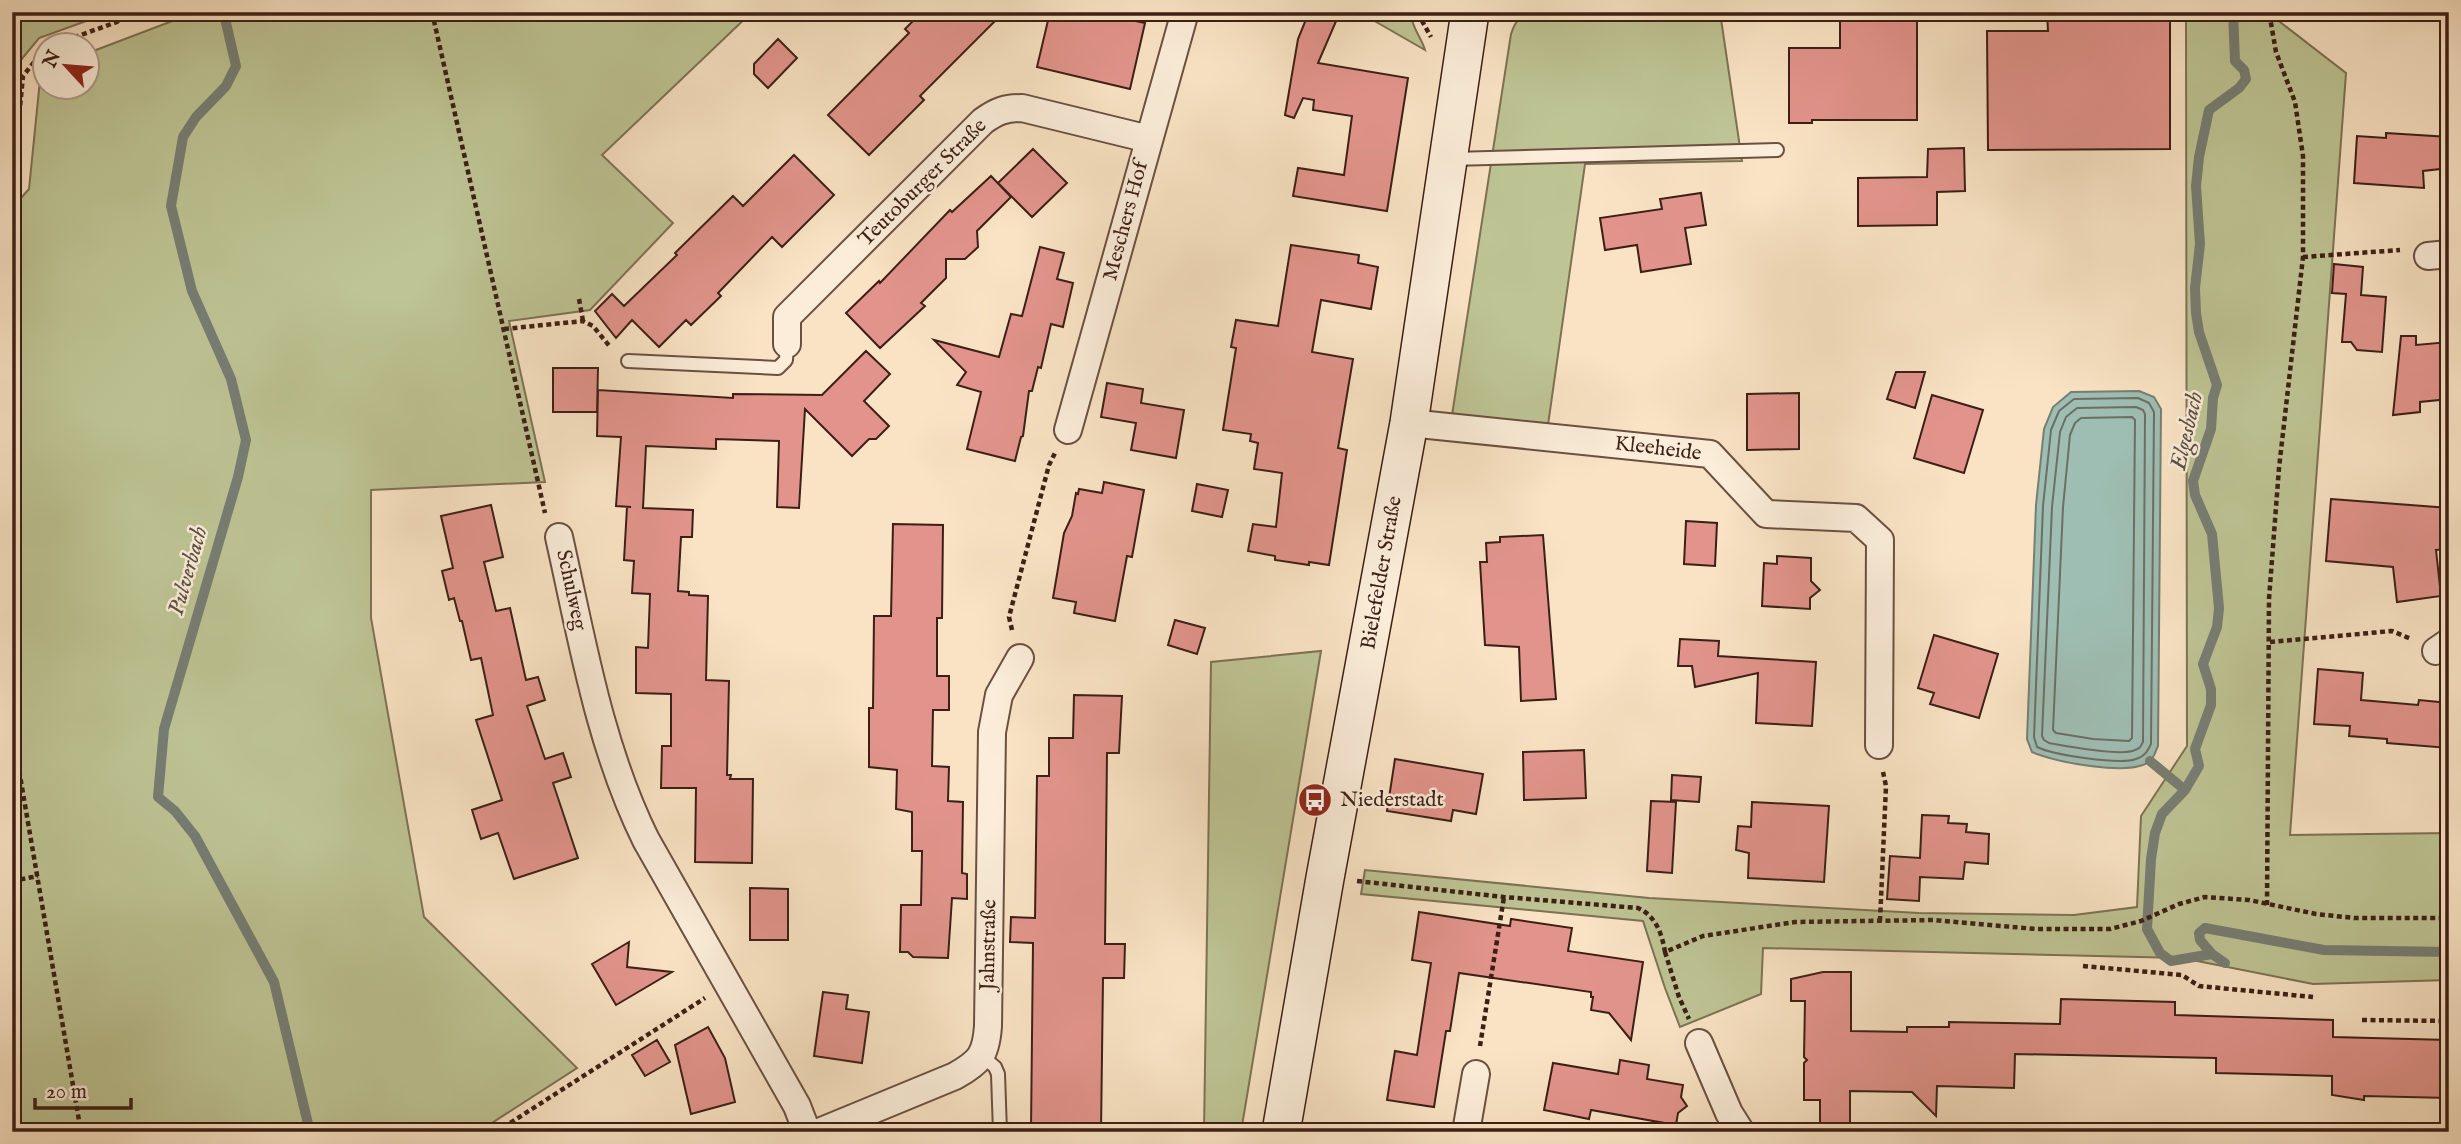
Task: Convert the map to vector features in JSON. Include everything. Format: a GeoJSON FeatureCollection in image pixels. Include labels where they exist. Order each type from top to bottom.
{"type":"FeatureCollection","features":[{"type":"Feature","properties":{"kind":"main road","name":"Bielefelder Straße"},"geometry":{"type":"LineString","coordinates":[[1280,1132],[1409,423],[1470,12]]}},
{"type":"Feature","properties":{"kind":"street","name":"Meschers Hof"},"geometry":{"type":"LineString","coordinates":[[1068,430],[1185,12]]}},
{"type":"Feature","properties":{"kind":"street","name":"Teutoburger Straße"},"geometry":{"type":"LineString","coordinates":[[787,344],[787,317],[983,121],[996,112],[1007,108],[1022,108],[1149,139]]}},
{"type":"Feature","properties":{"kind":"street","name":"Kleeheide"},"geometry":{"type":"LineString","coordinates":[[1409,423],[1710,454],[1766,514],[1856,518],[1880,540],[1879,745]]}},
{"type":"Feature","properties":{"kind":"street","name":"Schulweg"},"geometry":{"type":"LineString","coordinates":[[559,537],[595,698],[630,808],[797,1106],[807,1132]]}},
{"type":"Feature","properties":{"kind":"street","name":"Jahnstraße"},"geometry":{"type":"LineString","coordinates":[[982,1056],[987,1042],[988,1026],[992,732],[999,695],[1020,658]]}},
{"type":"Feature","properties":{"kind":"street"},"geometry":{"type":"LineString","coordinates":[[1699,1042],[1729,1113],[1741,1132]]}},
{"type":"Feature","properties":{"kind":"street"},"geometry":{"type":"LineString","coordinates":[[819,1132],[956,1076],[982,1056]]}},
{"type":"Feature","properties":{"kind":"street"},"geometry":{"type":"LineString","coordinates":[[1466,1132],[1476,1074]]}},
{"type":"Feature","properties":{"kind":"lane"},"geometry":{"type":"LineString","coordinates":[[1450,159],[1777,150]]}},
{"type":"Feature","properties":{"kind":"lane"},"geometry":{"type":"LineString","coordinates":[[628,361],[778,368],[786,360],[787,344]]}},
{"type":"Feature","properties":{"kind":"lane"},"geometry":{"type":"LineString","coordinates":[[982,1056],[995,1067],[998,1074],[1000,1132]]}},
{"type":"Feature","properties":{"kind":"path"},"geometry":{"type":"LineString","coordinates":[[88,32],[117,22],[126,12]]}},
{"type":"Feature","properties":{"kind":"path","name":"Schulweg"},"geometry":{"type":"LineString","coordinates":[[432,12],[544,512],[559,537]]}},
{"type":"Feature","properties":{"kind":"path"},"geometry":{"type":"LineString","coordinates":[[2267,905],[2269,599],[2279,468],[2303,257],[2304,156],[2295,102],[2276,52],[2269,12]]}},
{"type":"Feature","properties":{"kind":"path"},"geometry":{"type":"LineString","coordinates":[[12,190],[23,76],[32,65]]}},
{"type":"Feature","properties":{"kind":"path"},"geometry":{"type":"LineString","coordinates":[[2303,257],[2408,250],[2439,255]]}},
{"type":"Feature","properties":{"kind":"path"},"geometry":{"type":"LineString","coordinates":[[579,299],[583,321]]}},
{"type":"Feature","properties":{"kind":"path"},"geometry":{"type":"LineString","coordinates":[[505,329],[583,321],[593,327],[619,357],[628,361]]}},
{"type":"Feature","properties":{"kind":"path"},"geometry":{"type":"LineString","coordinates":[[1020,658],[1009,617],[1049,465],[1068,430]]}},
{"type":"Feature","properties":{"kind":"path"},"geometry":{"type":"LineString","coordinates":[[2270,642],[2392,631],[2442,646]]}},
{"type":"Feature","properties":{"kind":"path"},"geometry":{"type":"LineString","coordinates":[[12,729],[81,1132]]}},
{"type":"Feature","properties":{"kind":"path"},"geometry":{"type":"LineString","coordinates":[[1879,745],[1886,786],[1880,921]]}},
{"type":"Feature","properties":{"kind":"path"},"geometry":{"type":"LineString","coordinates":[[12,881],[38,876]]}},
{"type":"Feature","properties":{"kind":"path"},"geometry":{"type":"LineString","coordinates":[[1325,878],[1638,908],[1647,912],[1661,932],[1679,997],[1699,1042]]}},
{"type":"Feature","properties":{"kind":"path"},"geometry":{"type":"LineString","coordinates":[[1476,1074],[1504,897]]}},
{"type":"Feature","properties":{"kind":"path"},"geometry":{"type":"LineString","coordinates":[[1665,952],[1703,936],[1795,922],[1934,920],[2036,929],[2110,929],[2141,921],[2179,904],[2205,897],[2249,900],[2316,914],[2354,918],[2449,918]]}},
{"type":"Feature","properties":{"kind":"path"},"geometry":{"type":"LineString","coordinates":[[2083,966],[2182,975],[2199,986],[2313,997]]}},
{"type":"Feature","properties":{"kind":"path"},"geometry":{"type":"LineString","coordinates":[[496,1132],[729,982]]}},
{"type":"Feature","properties":{"kind":"path"},"geometry":{"type":"LineString","coordinates":[[2362,1020],[2449,1021]]}},
{"type":"Feature","properties":{"kind":"green space"},"geometry":{"type":"Polygon","coordinates":[[[12,12],[111,12],[56,32],[32,32],[32,47],[12,71],[12,12]]]}},
{"type":"Feature","properties":{"kind":"green space"},"geometry":{"type":"Polygon","coordinates":[[[196,12],[752,12],[602,155],[673,223],[590,310],[509,321],[545,482],[371,490],[371,618],[424,917],[577,1068],[478,1132],[12,1132],[12,208],[29,189],[38,102],[102,102],[102,48],[196,12]]]}},
{"type":"Feature","properties":{"kind":"green space"},"geometry":{"type":"Polygon","coordinates":[[[1359,12],[1412,12],[1414,26],[1425,50],[1359,12]]]}},
{"type":"Feature","properties":{"kind":"green space"},"geometry":{"type":"Polygon","coordinates":[[[1532,12],[1720,12],[1742,161],[1585,164],[1548,425],[1452,415],[1511,34],[1518,20],[1532,12]]]}},
{"type":"Feature","properties":{"kind":"green space"},"geometry":{"type":"Polygon","coordinates":[[[2186,12],[2281,12],[2280,22],[2346,73],[2290,835],[2449,833],[2449,980],[2313,984],[2182,958],[1763,948],[1761,994],[1680,1027],[1643,921],[1361,894],[1365,870],[1649,898],[1919,913],[2074,915],[2137,907],[2141,816],[2187,746],[2186,12]]]}},
{"type":"Feature","properties":{"kind":"green space"},"geometry":{"type":"Polygon","coordinates":[[[1321,651],[1241,1132],[1204,1132],[1211,662],[1321,651]]]}},
{"type":"Feature","properties":{"kind":"water"},"geometry":{"type":"Polygon","coordinates":[[[2139,391],[2154,397],[2161,409],[2158,746],[2151,760],[2141,766],[2127,768],[2056,760],[2032,752],[2027,739],[2036,505],[2044,429],[2053,407],[2071,392],[2139,391]]]}},
{"type":"Feature","properties":{"kind":"building"},"geometry":{"type":"Polygon","coordinates":[[[922,12],[1004,12],[920,96],[924,100],[869,155],[828,115],[909,33],[905,29],[922,12]]]}},
{"type":"Feature","properties":{"kind":"building"},"geometry":{"type":"Polygon","coordinates":[[[1050,12],[1113,12],[1112,16],[1145,23],[1130,89],[1037,67],[1050,12]]]}},
{"type":"Feature","properties":{"kind":"building"},"geometry":{"type":"Polygon","coordinates":[[[1309,12],[1340,12],[1318,63],[1408,78],[1387,211],[1293,196],[1298,168],[1344,175],[1352,116],[1313,110],[1314,100],[1303,98],[1294,118],[1285,115],[1298,39],[1309,12]]]}},
{"type":"Feature","properties":{"kind":"building"},"geometry":{"type":"Polygon","coordinates":[[[1840,12],[1917,12],[1917,120],[1812,120],[1812,123],[1789,123],[1789,48],[1840,48],[1840,12]]]}},
{"type":"Feature","properties":{"kind":"building"},"geometry":{"type":"Polygon","coordinates":[[[2047,12],[2170,12],[2170,149],[1988,150],[1987,31],[2048,31],[2047,12]]]}},
{"type":"Feature","properties":{"kind":"building"},"geometry":{"type":"Polygon","coordinates":[[[778,39],[797,58],[768,88],[754,74],[754,64],[778,39]]]}},
{"type":"Feature","properties":{"kind":"building"},"geometry":{"type":"Polygon","coordinates":[[[2386,133],[2449,137],[2449,168],[2423,171],[2424,188],[2354,183],[2357,136],[2386,138],[2386,133]]]}},
{"type":"Feature","properties":{"kind":"building"},"geometry":{"type":"Polygon","coordinates":[[[1964,148],[1965,191],[1937,192],[1937,225],[1858,226],[1858,178],[1927,177],[1928,149],[1964,148]]]}},
{"type":"Feature","properties":{"kind":"building"},"geometry":{"type":"Polygon","coordinates":[[[1033,149],[1067,183],[1032,217],[998,183],[1033,149]]]}},
{"type":"Feature","properties":{"kind":"building"},"geometry":{"type":"Polygon","coordinates":[[[794,155],[834,195],[782,247],[772,237],[718,293],[721,296],[691,325],[686,320],[659,347],[632,320],[616,338],[595,311],[612,294],[624,306],[733,196],[743,206],[794,155]]]}},
{"type":"Feature","properties":{"kind":"building"},"geometry":{"type":"Polygon","coordinates":[[[991,176],[1011,197],[977,231],[978,247],[965,259],[946,259],[946,278],[921,303],[925,306],[880,348],[846,313],[879,281],[880,283],[950,210],[952,212],[991,176]]]}},
{"type":"Feature","properties":{"kind":"building"},"geometry":{"type":"Polygon","coordinates":[[[1701,193],[1706,225],[1685,228],[1691,264],[1641,272],[1637,245],[1605,250],[1600,218],[1662,209],[1660,199],[1701,193]]]}},
{"type":"Feature","properties":{"kind":"building"},"geometry":{"type":"Polygon","coordinates":[[[1291,245],[1359,255],[1358,263],[1378,267],[1371,309],[1321,300],[1312,352],[1353,359],[1338,448],[1347,450],[1329,565],[1275,560],[1275,556],[1248,551],[1253,524],[1276,527],[1282,473],[1254,469],[1258,443],[1250,441],[1251,434],[1223,430],[1236,348],[1231,347],[1236,320],[1278,326],[1291,245]]]}},
{"type":"Feature","properties":{"kind":"building"},"geometry":{"type":"Polygon","coordinates":[[[1040,247],[1064,253],[1057,279],[1073,283],[1063,327],[1051,324],[1041,368],[1038,367],[1032,391],[1029,391],[1023,436],[1015,461],[967,449],[981,392],[957,385],[966,372],[934,340],[999,357],[1011,314],[1022,316],[1040,247]]]}},
{"type":"Feature","properties":{"kind":"building"},"geometry":{"type":"Polygon","coordinates":[[[2334,264],[2363,267],[2361,295],[2386,297],[2382,352],[2357,350],[2351,342],[2342,342],[2346,294],[2332,293],[2334,264]]]}},
{"type":"Feature","properties":{"kind":"building"},"geometry":{"type":"Polygon","coordinates":[[[2401,336],[2416,336],[2416,345],[2449,342],[2449,399],[2420,402],[2420,412],[2393,415],[2401,336]]]}},
{"type":"Feature","properties":{"kind":"building"},"geometry":{"type":"Polygon","coordinates":[[[866,351],[890,374],[864,401],[889,426],[876,439],[869,439],[852,456],[805,409],[799,508],[777,507],[779,441],[716,439],[716,449],[646,446],[643,508],[693,510],[692,537],[681,537],[678,591],[689,592],[689,595],[708,596],[706,680],[729,681],[727,775],[731,775],[730,779],[753,779],[752,863],[695,862],[696,788],[661,788],[662,746],[671,746],[671,694],[636,693],[636,647],[648,648],[650,594],[632,593],[634,561],[624,560],[627,507],[631,507],[616,506],[621,437],[597,436],[598,390],[733,398],[733,394],[822,395],[866,351]]]}},
{"type":"Feature","properties":{"kind":"building"},"geometry":{"type":"Polygon","coordinates":[[[553,368],[598,368],[597,412],[553,412],[553,368]]]}},
{"type":"Feature","properties":{"kind":"building"},"geometry":{"type":"Polygon","coordinates":[[[1896,372],[1925,372],[1915,408],[1887,399],[1896,372]]]}},
{"type":"Feature","properties":{"kind":"building"},"geometry":{"type":"Polygon","coordinates":[[[1107,383],[1143,389],[1141,403],[1184,410],[1176,458],[1131,450],[1136,423],[1101,417],[1107,383]]]}},
{"type":"Feature","properties":{"kind":"building"},"geometry":{"type":"Polygon","coordinates":[[[1799,393],[1799,449],[1747,450],[1747,394],[1799,393]]]}},
{"type":"Feature","properties":{"kind":"building"},"geometry":{"type":"Polygon","coordinates":[[[1932,395],[1983,410],[1964,473],[1914,458],[1932,395]]]}},
{"type":"Feature","properties":{"kind":"building"},"geometry":{"type":"Polygon","coordinates":[[[1104,482],[1144,490],[1132,557],[1127,556],[1115,621],[1074,613],[1076,602],[1053,598],[1064,533],[1072,516],[1076,493],[1078,494],[1079,489],[1102,493],[1104,482]]]}},
{"type":"Feature","properties":{"kind":"building"},"geometry":{"type":"Polygon","coordinates":[[[1197,484],[1228,490],[1222,517],[1192,511],[1197,484]]]}},
{"type":"Feature","properties":{"kind":"building"},"geometry":{"type":"Polygon","coordinates":[[[2331,499],[2449,508],[2449,549],[2436,550],[2441,596],[2397,602],[2393,567],[2326,561],[2331,499]]]}},
{"type":"Feature","properties":{"kind":"building"},"geometry":{"type":"Polygon","coordinates":[[[491,505],[503,557],[484,562],[496,611],[510,608],[526,680],[538,677],[545,700],[527,706],[545,759],[563,753],[571,777],[553,783],[578,858],[514,879],[498,833],[481,839],[472,810],[502,800],[476,720],[493,715],[481,658],[471,660],[462,621],[454,598],[449,600],[442,571],[453,568],[441,516],[491,505]]]}},
{"type":"Feature","properties":{"kind":"building"},"geometry":{"type":"Polygon","coordinates":[[[1686,521],[1717,523],[1715,566],[1684,564],[1686,521]]]}},
{"type":"Feature","properties":{"kind":"building"},"geometry":{"type":"Polygon","coordinates":[[[893,524],[943,525],[942,618],[937,618],[937,676],[949,676],[949,710],[933,710],[932,766],[949,767],[948,801],[963,802],[962,873],[967,874],[967,899],[952,898],[948,958],[913,957],[908,952],[900,952],[901,905],[921,905],[922,851],[912,851],[912,812],[896,809],[897,770],[869,767],[874,616],[891,616],[893,524]]]}},
{"type":"Feature","properties":{"kind":"building"},"geometry":{"type":"Polygon","coordinates":[[[1543,535],[1556,699],[1521,701],[1519,647],[1485,645],[1480,562],[1487,562],[1486,543],[1500,542],[1500,537],[1543,535]]]}},
{"type":"Feature","properties":{"kind":"building"},"geometry":{"type":"Polygon","coordinates":[[[1777,556],[1811,558],[1811,581],[1820,590],[1810,598],[1810,609],[1762,606],[1764,563],[1777,564],[1777,556]]]}},
{"type":"Feature","properties":{"kind":"building"},"geometry":{"type":"Polygon","coordinates":[[[1175,620],[1205,628],[1197,654],[1168,645],[1175,620]]]}},
{"type":"Feature","properties":{"kind":"building"},"geometry":{"type":"Polygon","coordinates":[[[1934,635],[1998,654],[1979,718],[1930,704],[1934,693],[1918,688],[1934,635]]]}},
{"type":"Feature","properties":{"kind":"building"},"geometry":{"type":"Polygon","coordinates":[[[1680,639],[1719,641],[1718,656],[1816,662],[1812,726],[1756,723],[1758,673],[1695,687],[1692,666],[1678,666],[1680,639]]]}},
{"type":"Feature","properties":{"kind":"building"},"geometry":{"type":"Polygon","coordinates":[[[2318,669],[2363,673],[2361,700],[2418,705],[2419,700],[2449,703],[2449,748],[2387,743],[2387,739],[2349,736],[2350,726],[2314,724],[2318,669]]]}},
{"type":"Feature","properties":{"kind":"building"},"geometry":{"type":"Polygon","coordinates":[[[1074,695],[1122,696],[1119,753],[1107,753],[1105,944],[1125,944],[1124,978],[1103,978],[1101,1132],[1031,1129],[1033,943],[1010,942],[1011,917],[1035,918],[1037,776],[1049,776],[1049,738],[1073,738],[1074,695]]]}},
{"type":"Feature","properties":{"kind":"building"},"geometry":{"type":"Polygon","coordinates":[[[1584,750],[1586,798],[1524,800],[1523,752],[1584,750]]]}},
{"type":"Feature","properties":{"kind":"building"},"geometry":{"type":"Polygon","coordinates":[[[1395,759],[1483,774],[1476,814],[1453,810],[1451,821],[1387,811],[1395,759]]]}},
{"type":"Feature","properties":{"kind":"building"},"geometry":{"type":"Polygon","coordinates":[[[1672,775],[1701,777],[1699,802],[1671,800],[1672,775]]]}},
{"type":"Feature","properties":{"kind":"building"},"geometry":{"type":"Polygon","coordinates":[[[1651,801],[1676,802],[1672,873],[1647,871],[1651,801]]]}},
{"type":"Feature","properties":{"kind":"building"},"geometry":{"type":"Polygon","coordinates":[[[1752,802],[1829,806],[1824,882],[1748,878],[1749,853],[1736,850],[1738,826],[1751,827],[1752,802]]]}},
{"type":"Feature","properties":{"kind":"building"},"geometry":{"type":"Polygon","coordinates":[[[1922,815],[1949,816],[1948,823],[1967,824],[1966,832],[1989,834],[1988,864],[1965,862],[1963,879],[1920,877],[1919,901],[1887,899],[1890,856],[1920,858],[1922,815]]]}},
{"type":"Feature","properties":{"kind":"building"},"geometry":{"type":"Polygon","coordinates":[[[750,888],[788,889],[788,940],[750,940],[750,888]]]}},
{"type":"Feature","properties":{"kind":"building"},"geometry":{"type":"Polygon","coordinates":[[[1419,912],[1510,926],[1511,919],[1572,928],[1568,951],[1643,962],[1631,1040],[1609,1013],[1591,1010],[1591,992],[1459,973],[1450,1031],[1446,1031],[1434,1107],[1387,1100],[1395,1051],[1417,1055],[1431,963],[1412,960],[1419,912]]]}},
{"type":"Feature","properties":{"kind":"building"},"geometry":{"type":"Polygon","coordinates":[[[629,942],[627,967],[672,972],[616,1005],[592,964],[629,942]]]}},
{"type":"Feature","properties":{"kind":"building"},"geometry":{"type":"Polygon","coordinates":[[[1823,972],[1851,972],[1851,1031],[1907,1032],[1907,1027],[1949,1027],[1949,1022],[2060,1024],[2061,999],[2175,1002],[2175,1015],[2333,1020],[2333,1037],[2449,1040],[2449,1098],[2364,1096],[2364,1100],[2332,1095],[2332,1076],[2216,1073],[2216,1058],[2015,1054],[2014,1088],[1937,1086],[1936,1116],[1912,1092],[1850,1091],[1850,1123],[1820,1123],[1820,1100],[1804,1100],[1804,1063],[1807,1060],[1804,1057],[1805,1001],[1791,1001],[1791,979],[1823,972]]]}},
{"type":"Feature","properties":{"kind":"building"},"geometry":{"type":"Polygon","coordinates":[[[823,992],[848,995],[846,1009],[869,1012],[862,1063],[814,1056],[823,992]]]}},
{"type":"Feature","properties":{"kind":"building"},"geometry":{"type":"Polygon","coordinates":[[[708,1027],[725,1058],[735,1102],[691,1114],[675,1045],[708,1027]]]}},
{"type":"Feature","properties":{"kind":"building"},"geometry":{"type":"Polygon","coordinates":[[[657,1040],[670,1062],[645,1076],[632,1055],[657,1040]]]}},
{"type":"Feature","properties":{"kind":"building"},"geometry":{"type":"Polygon","coordinates":[[[1620,1060],[1649,1065],[1647,1079],[1683,1085],[1681,1097],[1687,1106],[1678,1113],[1676,1125],[1591,1110],[1589,1119],[1544,1110],[1553,1063],[1618,1074],[1620,1060]]]}},
{"type":"Feature","properties":{"kind":"waterway","name":"Elgesbach"},"geometry":{"type":"LineString","coordinates":[[2225,963],[2212,954],[2171,961],[2160,953],[2147,929],[2155,833],[2162,814],[2185,790],[2199,766],[2195,749],[2211,705],[2211,689],[2203,664],[2217,627],[2219,608],[2212,534],[2195,495],[2193,481],[2211,429],[2213,398],[2217,385],[2199,332],[2196,313],[2195,288],[2200,244],[2196,186],[2209,110],[2239,88],[2246,79],[2244,70],[2235,61],[2233,12]]}},
{"type":"Feature","properties":{"kind":"waterway","name":"Pulverbach"},"geometry":{"type":"LineString","coordinates":[[224,14],[236,66],[226,86],[196,117],[183,137],[171,206],[192,291],[231,379],[246,440],[238,477],[164,729],[158,797],[175,811],[195,836],[274,982],[310,1132]]}},
{"type":"Feature","properties":{"kind":"waterway"},"geometry":{"type":"LineString","coordinates":[[2150,761],[2185,790]]}},
{"type":"Feature","properties":{"kind":"waterway"},"geometry":{"type":"LineString","coordinates":[[2212,954],[2200,940],[2199,933],[2205,928],[2324,950],[2449,952]]}},
{"type":"Feature","properties":{"kind":"place","name":"Niederstadt"},"geometry":{"type":"Point","coordinates":[1315,800]}}]}
